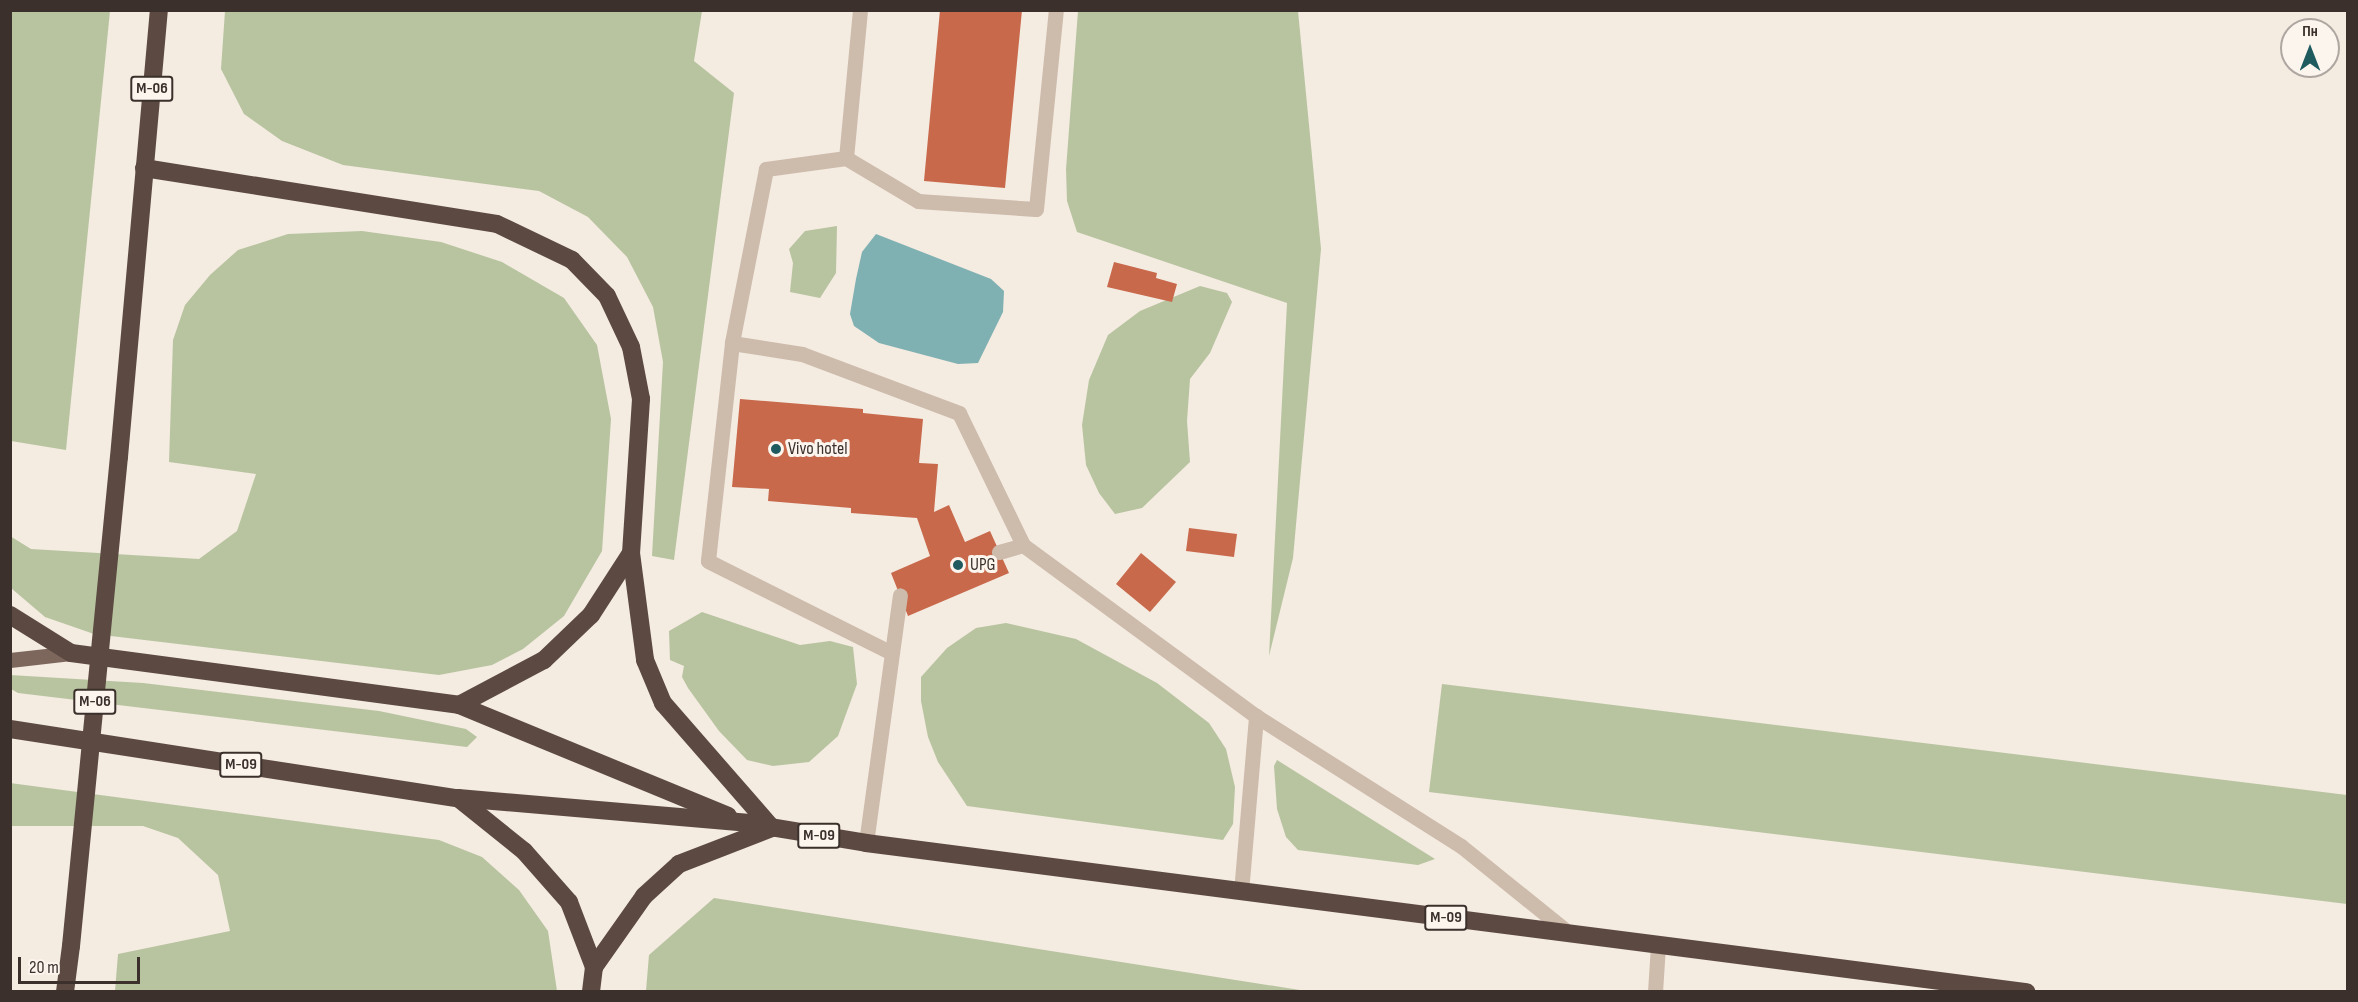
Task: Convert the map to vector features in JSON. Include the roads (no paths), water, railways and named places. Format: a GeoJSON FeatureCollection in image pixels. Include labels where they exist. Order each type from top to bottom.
{"type":"FeatureCollection","features":[{"type":"Feature","properties":{"kind":"highway","name":"М-06"},"geometry":{"type":"LineString","coordinates":[[66,992],[119,457],[159,10]]}},
{"type":"Feature","properties":{"kind":"highway"},"geometry":{"type":"LineString","coordinates":[[144,168],[497,224],[572,260],[607,296],[631,347],[642,399],[630,553],[645,660],[663,703],[772,828],[679,864],[644,896],[594,967],[591,992]]}},
{"type":"Feature","properties":{"kind":"highway"},"geometry":{"type":"LineString","coordinates":[[459,705],[544,660],[591,615],[630,553]]}},
{"type":"Feature","properties":{"kind":"highway"},"geometry":{"type":"LineString","coordinates":[[10,615],[71,653]]}},
{"type":"Feature","properties":{"kind":"highway","name":"М-09"},"geometry":{"type":"LineString","coordinates":[[71,653],[459,705],[747,824]]}},
{"type":"Feature","properties":{"kind":"highway","name":"М-09"},"geometry":{"type":"LineString","coordinates":[[15,728],[458,798],[747,824],[866,843],[2026,992]]}},
{"type":"Feature","properties":{"kind":"highway"},"geometry":{"type":"LineString","coordinates":[[458,798],[524,851],[568,902],[594,967]]}},
{"type":"Feature","properties":{"kind":"main road","name":"М-09"},"geometry":{"type":"LineString","coordinates":[[10,660],[71,653]]}},
{"type":"Feature","properties":{"kind":"lane"},"geometry":{"type":"LineString","coordinates":[[846,158],[860,10]]}},
{"type":"Feature","properties":{"kind":"lane"},"geometry":{"type":"LineString","coordinates":[[890,652],[708,561],[732,343],[766,169],[846,158],[918,201],[1036,209],[1056,10]]}},
{"type":"Feature","properties":{"kind":"lane"},"geometry":{"type":"LineString","coordinates":[[732,343],[802,354],[959,413],[1023,545],[1256,716],[1461,846],[1570,934]]}},
{"type":"Feature","properties":{"kind":"lane"},"geometry":{"type":"LineString","coordinates":[[999,552],[1023,545]]}},
{"type":"Feature","properties":{"kind":"lane"},"geometry":{"type":"LineString","coordinates":[[866,843],[890,652],[900,595]]}},
{"type":"Feature","properties":{"kind":"lane"},"geometry":{"type":"LineString","coordinates":[[1241,892],[1256,716]]}},
{"type":"Feature","properties":{"kind":"lane"},"geometry":{"type":"LineString","coordinates":[[1655,992],[1658,945]]}},
{"type":"Feature","properties":{"kind":"water"},"geometry":{"type":"Polygon","coordinates":[[[876,234],[991,279],[1004,291],[1003,312],[978,363],[958,364],[879,343],[854,326],[850,314],[862,252],[876,234]]]}},
{"type":"Feature","properties":{"kind":"place","name":"Vivo hotel"},"geometry":{"type":"Point","coordinates":[776,449]}},
{"type":"Feature","properties":{"kind":"place","name":"UPG"},"geometry":{"type":"Point","coordinates":[958,565]}}]}
